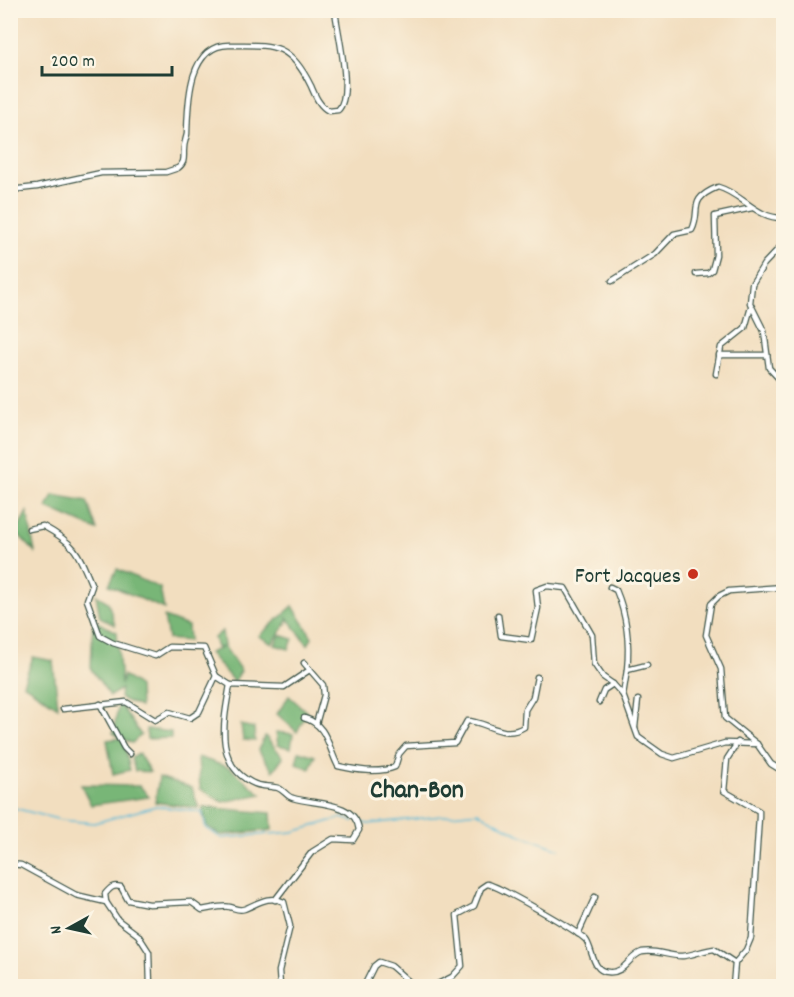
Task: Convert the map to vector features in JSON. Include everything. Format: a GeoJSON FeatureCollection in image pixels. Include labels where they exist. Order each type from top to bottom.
{"type":"FeatureCollection","features":[{"type":"Feature","properties":{"kind":"street"},"geometry":{"type":"LineString","coordinates":[[10,190],[37,187],[101,172],[166,172],[178,168],[184,159],[186,114],[197,67],[207,52],[222,45],[265,44],[284,50],[297,65],[320,104],[329,111],[338,110],[342,105],[344,63],[335,10]]}},
{"type":"Feature","properties":{"kind":"street"},"geometry":{"type":"LineString","coordinates":[[612,281],[662,249],[674,234],[692,230],[694,206],[718,187],[731,191],[752,208],[776,218],[783,218]]}},
{"type":"Feature","properties":{"kind":"street"},"geometry":{"type":"LineString","coordinates":[[696,274],[708,273],[714,264],[715,216],[752,208]]}},
{"type":"Feature","properties":{"kind":"street"},"geometry":{"type":"LineString","coordinates":[[716,374],[721,347],[745,328],[751,306],[752,284],[764,264],[783,243]]}},
{"type":"Feature","properties":{"kind":"street"},"geometry":{"type":"LineString","coordinates":[[751,306],[764,331],[769,368],[783,384]]}},
{"type":"Feature","properties":{"kind":"street"},"geometry":{"type":"LineString","coordinates":[[719,355],[767,355]]}},
{"type":"Feature","properties":{"kind":"street"},"geometry":{"type":"LineString","coordinates":[[29,529],[43,526],[58,534],[79,552],[92,586],[87,600],[100,636],[113,643],[155,656],[169,647],[204,648],[216,675],[230,685],[284,687],[308,671]]}},
{"type":"Feature","properties":{"kind":"street"},"geometry":{"type":"LineString","coordinates":[[498,615],[498,635],[531,640],[538,608],[536,590],[547,586],[565,588],[592,635],[594,664],[603,677],[614,684],[623,695],[638,737],[662,754],[674,758],[738,742],[757,744]]}},
{"type":"Feature","properties":{"kind":"street"},"geometry":{"type":"LineString","coordinates":[[610,586],[616,590],[624,613],[628,641],[623,695]]}},
{"type":"Feature","properties":{"kind":"street"},"geometry":{"type":"LineString","coordinates":[[783,587],[723,593],[711,604],[707,626],[707,642],[721,669],[725,718],[757,744],[771,764],[783,772]]}},
{"type":"Feature","properties":{"kind":"street"},"geometry":{"type":"LineString","coordinates":[[304,663],[308,671],[323,685],[324,695],[316,724]]}},
{"type":"Feature","properties":{"kind":"street"},"geometry":{"type":"LineString","coordinates":[[627,670],[647,665]]}},
{"type":"Feature","properties":{"kind":"street"},"geometry":{"type":"LineString","coordinates":[[63,709],[126,702],[155,720],[169,712],[190,718],[199,712],[216,675]]}},
{"type":"Feature","properties":{"kind":"street"},"geometry":{"type":"LineString","coordinates":[[304,718],[324,731],[338,766],[365,771],[390,769],[395,766],[405,746],[455,743],[467,721],[476,722],[498,732],[513,732],[524,727],[525,710],[532,697],[537,677]]}},
{"type":"Feature","properties":{"kind":"street"},"geometry":{"type":"LineString","coordinates":[[599,702],[604,690],[614,684]]}},
{"type":"Feature","properties":{"kind":"street"},"geometry":{"type":"LineString","coordinates":[[230,685],[222,738],[233,766],[255,784],[281,789],[291,798],[345,809],[357,819],[358,832],[352,840],[333,839],[312,852],[275,900]]}},
{"type":"Feature","properties":{"kind":"street"},"geometry":{"type":"LineString","coordinates":[[635,730],[638,700]]}},
{"type":"Feature","properties":{"kind":"street"},"geometry":{"type":"LineString","coordinates":[[100,704],[124,748],[130,754]]}},
{"type":"Feature","properties":{"kind":"street"},"geometry":{"type":"LineString","coordinates":[[733,987],[735,963],[752,938],[759,817],[759,812],[724,791],[727,759],[738,742]]}},
{"type":"Feature","properties":{"kind":"street"},"geometry":{"type":"LineString","coordinates":[[10,864],[21,865],[76,895],[106,902]]}},
{"type":"Feature","properties":{"kind":"street"},"geometry":{"type":"LineString","coordinates":[[434,987],[452,977],[462,966],[457,915],[474,906],[481,888],[487,884],[578,934],[587,942],[596,965],[608,972],[617,971],[629,965],[642,952],[653,951],[686,956],[714,949],[735,963]]}},
{"type":"Feature","properties":{"kind":"street"},"geometry":{"type":"LineString","coordinates":[[150,987],[149,952],[138,935],[118,920],[106,902],[105,894],[116,885],[122,887],[128,900],[149,904],[191,902],[202,910],[229,906],[236,910],[244,909],[256,901],[284,902],[290,926],[279,971],[280,987]]}},
{"type":"Feature","properties":{"kind":"street"},"geometry":{"type":"LineString","coordinates":[[578,934],[595,897]]}},
{"type":"Feature","properties":{"kind":"street"},"geometry":{"type":"LineString","coordinates":[[364,987],[374,966],[380,962],[391,966],[414,987]]}},
{"type":"Feature","properties":{"kind":"green space"},"geometry":{"type":"Polygon","coordinates":[[[53,495],[87,501],[97,530],[47,508],[53,495]]]}},
{"type":"Feature","properties":{"kind":"green space"},"geometry":{"type":"Polygon","coordinates":[[[27,512],[35,552],[16,532],[27,512]]]}},
{"type":"Feature","properties":{"kind":"green space"},"geometry":{"type":"Polygon","coordinates":[[[117,569],[160,588],[164,609],[109,585],[117,569]]]}},
{"type":"Feature","properties":{"kind":"green space"},"geometry":{"type":"Polygon","coordinates":[[[96,595],[108,602],[115,625],[100,617],[96,595]]]}},
{"type":"Feature","properties":{"kind":"green space"},"geometry":{"type":"Polygon","coordinates":[[[293,606],[312,637],[308,645],[286,616],[288,621],[272,644],[259,636],[293,606]]]}},
{"type":"Feature","properties":{"kind":"green space"},"geometry":{"type":"Polygon","coordinates":[[[164,617],[188,626],[189,641],[168,639],[164,617]]]}},
{"type":"Feature","properties":{"kind":"green space"},"geometry":{"type":"Polygon","coordinates":[[[93,620],[117,632],[121,685],[123,675],[139,687],[140,707],[120,698],[121,689],[110,696],[91,669],[93,620]]]}},
{"type":"Feature","properties":{"kind":"green space"},"geometry":{"type":"Polygon","coordinates":[[[222,631],[224,646],[241,671],[234,682],[209,653],[223,647],[217,648],[214,638],[222,631]]]}},
{"type":"Feature","properties":{"kind":"green space"},"geometry":{"type":"Polygon","coordinates":[[[280,635],[293,639],[289,649],[275,645],[280,635]]]}},
{"type":"Feature","properties":{"kind":"green space"},"geometry":{"type":"Polygon","coordinates":[[[33,657],[53,661],[58,707],[23,684],[33,657]]]}},
{"type":"Feature","properties":{"kind":"green space"},"geometry":{"type":"Polygon","coordinates":[[[289,696],[307,712],[297,732],[277,714],[289,696]]]}},
{"type":"Feature","properties":{"kind":"green space"},"geometry":{"type":"Polygon","coordinates":[[[119,703],[141,735],[132,743],[123,739],[130,770],[113,774],[107,740],[122,738],[113,733],[119,703]]]}},
{"type":"Feature","properties":{"kind":"green space"},"geometry":{"type":"Polygon","coordinates":[[[241,725],[254,728],[255,741],[243,740],[241,725]]]}},
{"type":"Feature","properties":{"kind":"green space"},"geometry":{"type":"Polygon","coordinates":[[[146,729],[171,732],[171,738],[147,739],[146,729]]]}},
{"type":"Feature","properties":{"kind":"green space"},"geometry":{"type":"Polygon","coordinates":[[[276,732],[293,734],[291,748],[278,745],[276,732]]]}},
{"type":"Feature","properties":{"kind":"green space"},"geometry":{"type":"Polygon","coordinates":[[[265,736],[283,757],[273,771],[258,750],[265,736]]]}},
{"type":"Feature","properties":{"kind":"green space"},"geometry":{"type":"Polygon","coordinates":[[[299,751],[315,756],[310,769],[296,763],[299,751]]]}},
{"type":"Feature","properties":{"kind":"green space"},"geometry":{"type":"Polygon","coordinates":[[[139,754],[150,772],[135,771],[131,757],[139,754]]]}},
{"type":"Feature","properties":{"kind":"green space"},"geometry":{"type":"Polygon","coordinates":[[[198,757],[230,768],[261,794],[223,802],[200,789],[198,757]]]}},
{"type":"Feature","properties":{"kind":"green space"},"geometry":{"type":"Polygon","coordinates":[[[159,777],[192,788],[199,808],[155,802],[159,777]]]}},
{"type":"Feature","properties":{"kind":"green space"},"geometry":{"type":"Polygon","coordinates":[[[81,785],[140,786],[149,797],[91,805],[81,785]]]}},
{"type":"Feature","properties":{"kind":"green space"},"geometry":{"type":"Polygon","coordinates":[[[202,807],[271,813],[272,830],[220,835],[207,826],[202,807]]]}},
{"type":"Feature","properties":{"kind":"waterway"},"geometry":{"type":"LineString","coordinates":[[10,807],[61,820],[94,823],[156,806],[202,812],[206,828],[221,838],[293,832],[341,818],[354,821]]}},
{"type":"Feature","properties":{"kind":"waterway"},"geometry":{"type":"LineString","coordinates":[[359,822],[368,824],[478,812],[518,834],[559,849]]}},
{"type":"Feature","properties":{"kind":"place","name":"Fort Jacques"},"geometry":{"type":"Point","coordinates":[693,574]}},
{"type":"Feature","properties":{"kind":"district","name":"Chan-Bon"},"geometry":{"type":"Point","coordinates":[417,788]}}]}
